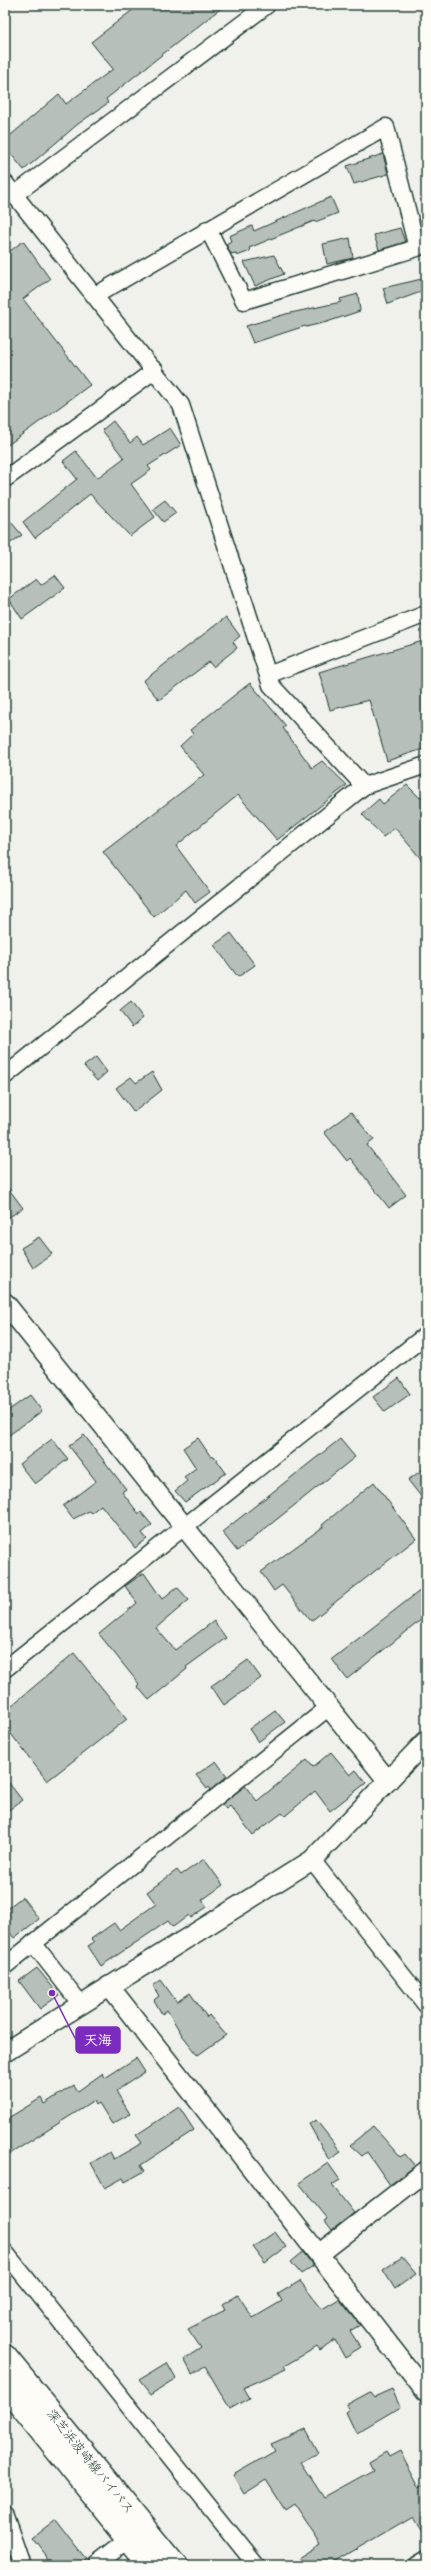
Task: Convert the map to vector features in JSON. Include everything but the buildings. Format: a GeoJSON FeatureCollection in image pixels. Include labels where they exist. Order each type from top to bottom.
{"type":"FeatureCollection","features":[{"type":"Feature","properties":{"kind":"main road","name":"深芝浜波崎線バイパス"},"geometry":{"type":"LineString","coordinates":[[5,2356],[137,2533],[149,2565]]}},
{"type":"Feature","properties":{"kind":"main road","name":"深芝浜波崎線バイパス"},"geometry":{"type":"LineString","coordinates":[[5,2387],[137,2533],[176,2565]]}},
{"type":"Feature","properties":{"kind":"street"},"geometry":{"type":"LineString","coordinates":[[267,5],[10,189],[96,295],[181,405],[271,684],[364,786]]}},
{"type":"Feature","properties":{"kind":"street"},"geometry":{"type":"LineString","coordinates":[[96,295],[208,229],[386,127],[417,248],[244,301],[208,229]]}},
{"type":"Feature","properties":{"kind":"street"},"geometry":{"type":"LineString","coordinates":[[5,479],[155,370]]}},
{"type":"Feature","properties":{"kind":"street"},"geometry":{"type":"LineString","coordinates":[[268,675],[426,614]]}},
{"type":"Feature","properties":{"kind":"street"},"geometry":{"type":"LineString","coordinates":[[5,1076],[364,786],[426,765]]}},
{"type":"Feature","properties":{"kind":"street"},"geometry":{"type":"LineString","coordinates":[[5,1303],[388,1781]]}},
{"type":"Feature","properties":{"kind":"street"},"geometry":{"type":"LineString","coordinates":[[5,1669],[183,1526],[426,1335]]}},
{"type":"Feature","properties":{"kind":"street"},"geometry":{"type":"LineString","coordinates":[[5,1966],[329,1707]]}},
{"type":"Feature","properties":{"kind":"street"},"geometry":{"type":"LineString","coordinates":[[5,2052],[80,2003],[312,1860],[426,1741]]}},
{"type":"Feature","properties":{"kind":"street"},"geometry":{"type":"LineString","coordinates":[[312,1860],[426,2005]]}},
{"type":"Feature","properties":{"kind":"street"},"geometry":{"type":"LineString","coordinates":[[33,1943],[80,2003]]}},
{"type":"Feature","properties":{"kind":"street"},"geometry":{"type":"LineString","coordinates":[[109,1986],[426,2392]]}},
{"type":"Feature","properties":{"kind":"street"},"geometry":{"type":"LineString","coordinates":[[319,2254],[426,2171]]}},
{"type":"Feature","properties":{"kind":"street"},"geometry":{"type":"LineString","coordinates":[[5,2252],[256,2565]]}},
{"type":"Feature","properties":{"kind":"street"},"geometry":{"type":"LineString","coordinates":[[5,2516],[22,2565]]}},
{"type":"Feature","properties":{"kind":"street"},"geometry":{"type":"LineString","coordinates":[[96,2565],[137,2533]]}},
{"type":"Feature","properties":{"kind":"street"},"geometry":{"type":"LineString","coordinates":[[416,2565],[426,2559]]}},
{"type":"Feature","properties":{"kind":"place","name":"天海"},"geometry":{"type":"Point","coordinates":[52,1993]}}]}
